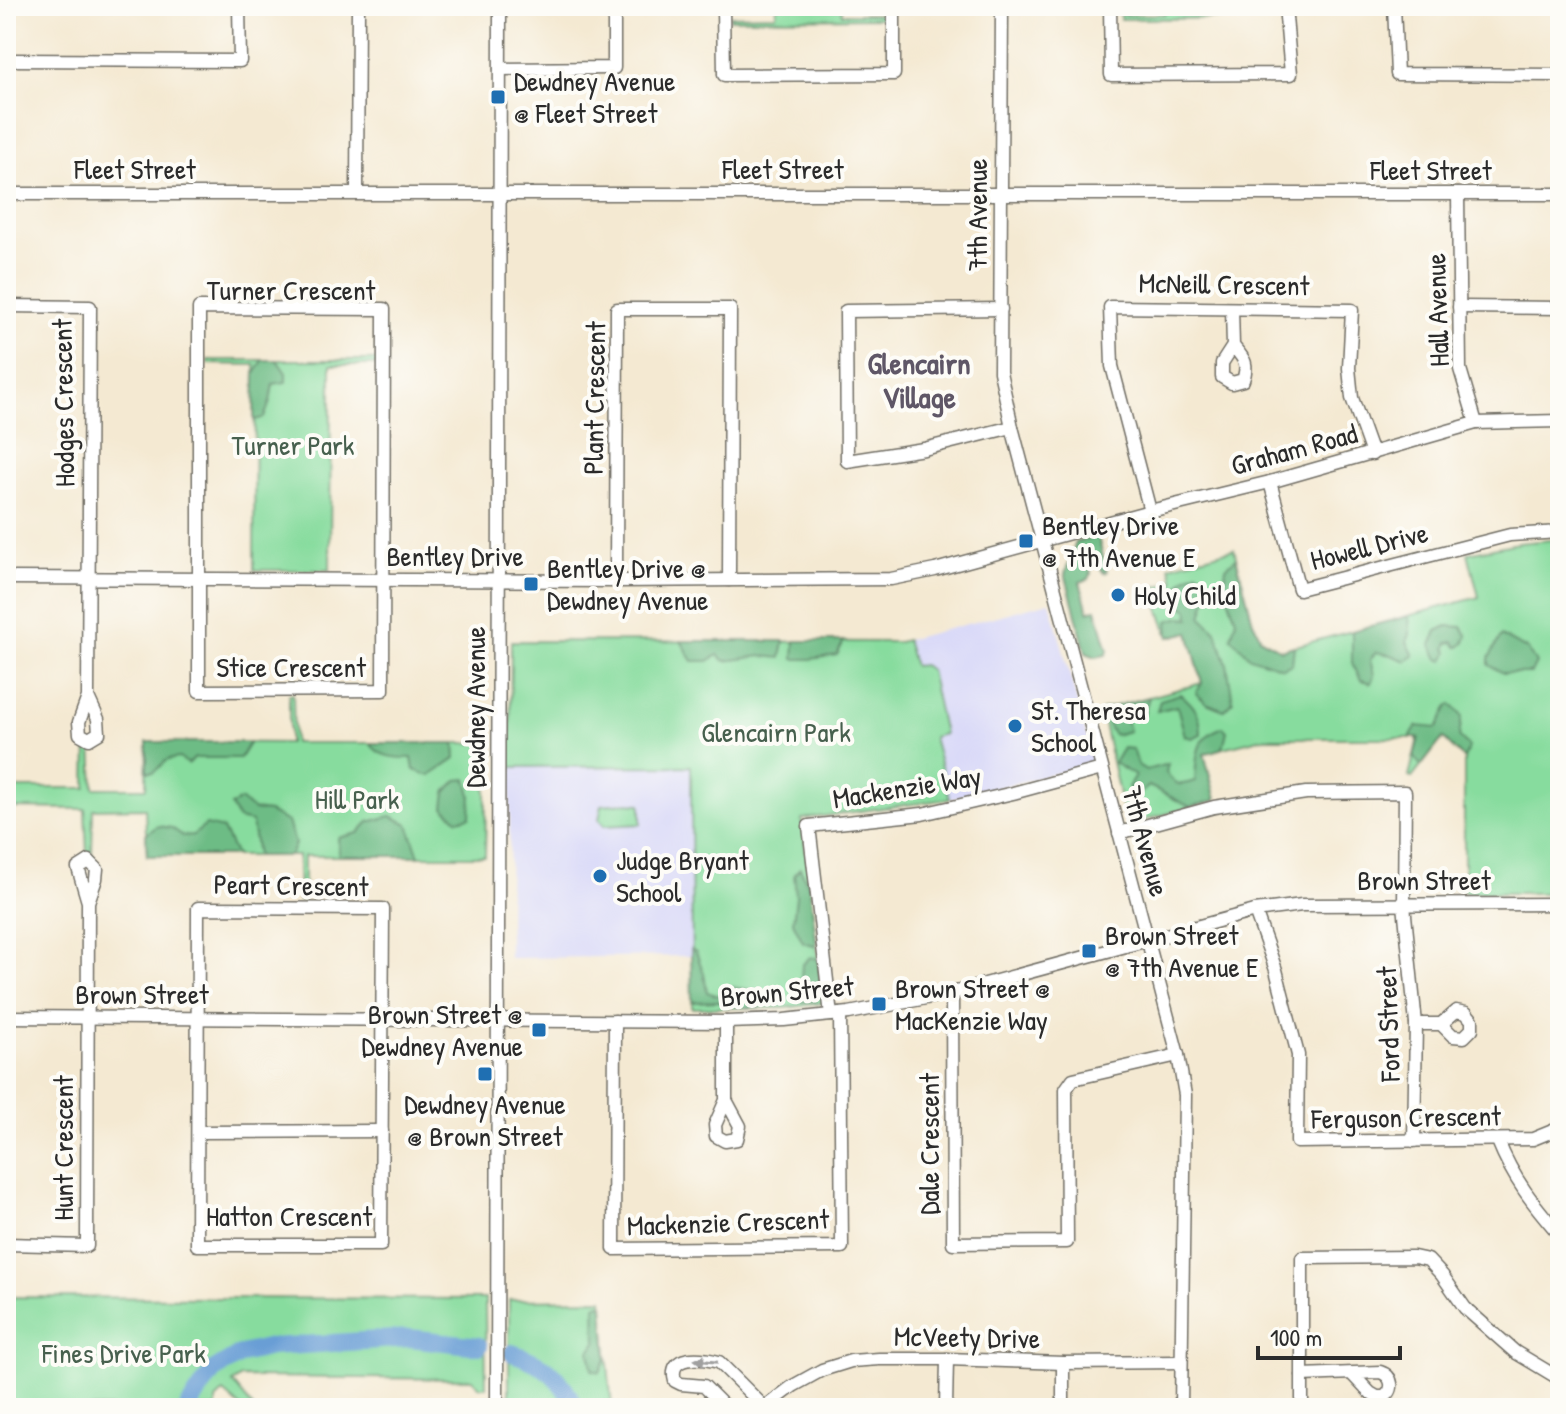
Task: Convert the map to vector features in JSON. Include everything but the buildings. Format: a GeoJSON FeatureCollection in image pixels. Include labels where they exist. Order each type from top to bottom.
{"type":"FeatureCollection","features":[{"type":"Feature","properties":{"kind":"street"},"geometry":{"type":"LineString","coordinates":[[6,60],[240,61],[239,6]]}},
{"type":"Feature","properties":{"kind":"street"},"geometry":{"type":"LineString","coordinates":[[357,192],[358,6]]}},
{"type":"Feature","properties":{"kind":"street","name":"Dewdney Avenue"},"geometry":{"type":"LineString","coordinates":[[497,1408],[500,6]]}},
{"type":"Feature","properties":{"kind":"street"},"geometry":{"type":"LineString","coordinates":[[500,69],[614,68],[614,6]]}},
{"type":"Feature","properties":{"kind":"street"},"geometry":{"type":"LineString","coordinates":[[723,6],[724,75],[739,75],[894,74],[894,6]]}},
{"type":"Feature","properties":{"kind":"street","name":"7th Avenue"},"geometry":{"type":"LineString","coordinates":[[1002,6],[1000,372],[1178,1055],[1185,1095],[1181,1408]]}},
{"type":"Feature","properties":{"kind":"street"},"geometry":{"type":"LineString","coordinates":[[1110,6],[1111,75],[1126,75],[1291,74],[1285,6]]}},
{"type":"Feature","properties":{"kind":"street"},"geometry":{"type":"LineString","coordinates":[[1394,6],[1397,74],[1560,75]]}},
{"type":"Feature","properties":{"kind":"street","name":"Fleet Street"},"geometry":{"type":"LineString","coordinates":[[6,194],[1560,194]]}},
{"type":"Feature","properties":{"kind":"street","name":"Hall Avenue"},"geometry":{"type":"LineString","coordinates":[[1458,194],[1460,369],[1476,423]]}},
{"type":"Feature","properties":{"kind":"street","name":"Hodges Crescent"},"geometry":{"type":"LineString","coordinates":[[6,306],[90,307],[88,579]]}},
{"type":"Feature","properties":{"kind":"street","name":"McNeill Crescent"},"geometry":{"type":"LineString","coordinates":[[1150,511],[1112,366],[1110,307],[1352,310],[1349,368],[1352,398],[1372,454]]}},
{"type":"Feature","properties":{"kind":"street"},"geometry":{"type":"LineString","coordinates":[[1459,307],[1560,308]]}},
{"type":"Feature","properties":{"kind":"street","name":"Turner Crescent"},"geometry":{"type":"LineString","coordinates":[[198,580],[199,308],[384,309],[383,579]]}},
{"type":"Feature","properties":{"kind":"street","name":"Plant Crescent"},"geometry":{"type":"LineString","coordinates":[[616,581],[617,309],[730,309],[729,580]]}},
{"type":"Feature","properties":{"kind":"street"},"geometry":{"type":"LineString","coordinates":[[1001,309],[846,311],[847,461],[924,449],[1012,427]]}},
{"type":"Feature","properties":{"kind":"street"},"geometry":{"type":"LineString","coordinates":[[1232,309],[1233,346]]}},
{"type":"Feature","properties":{"kind":"street","name":"Graham Road"},"geometry":{"type":"LineString","coordinates":[[1043,541],[1270,482],[1476,423],[1560,421]]}},
{"type":"Feature","properties":{"kind":"street","name":"Howell Drive"},"geometry":{"type":"LineString","coordinates":[[1270,482],[1299,589],[1510,535],[1560,532]]}},
{"type":"Feature","properties":{"kind":"street","name":"Bentley Drive"},"geometry":{"type":"LineString","coordinates":[[6,578],[891,579],[1043,541]]}},
{"type":"Feature","properties":{"kind":"street"},"geometry":{"type":"LineString","coordinates":[[88,579],[88,697]]}},
{"type":"Feature","properties":{"kind":"street","name":"Stice Crescent"},"geometry":{"type":"LineString","coordinates":[[198,580],[199,691],[214,691],[383,690],[383,579]]}},
{"type":"Feature","properties":{"kind":"street","name":"Mackenzie Way"},"geometry":{"type":"LineString","coordinates":[[836,1014],[809,826],[922,814],[1102,769]]}},
{"type":"Feature","properties":{"kind":"street","name":"Ford Street"},"geometry":{"type":"LineString","coordinates":[[1119,833],[1214,807],[1306,793],[1405,792],[1404,905],[1416,1024],[1414,1141]]}},
{"type":"Feature","properties":{"kind":"street"},"geometry":{"type":"LineString","coordinates":[[87,1017],[88,902]]}},
{"type":"Feature","properties":{"kind":"street","name":"Brown Street"},"geometry":{"type":"LineString","coordinates":[[6,1017],[784,1020],[952,993],[1255,911],[1302,905],[1560,904]]}},
{"type":"Feature","properties":{"kind":"street","name":"Peart Crescent"},"geometry":{"type":"LineString","coordinates":[[197,1018],[198,908],[383,909],[383,1019]]}},
{"type":"Feature","properties":{"kind":"street","name":"Ferguson Crescent"},"geometry":{"type":"LineString","coordinates":[[1255,911],[1276,970],[1298,1055],[1297,1142],[1498,1141],[1533,1139],[1560,1128]]}},
{"type":"Feature","properties":{"kind":"street","name":"Dale Crescent"},"geometry":{"type":"LineString","coordinates":[[952,993],[953,1243],[1067,1242],[1066,1089],[1073,1079],[1178,1055]]}},
{"type":"Feature","properties":{"kind":"street","name":"Mackenzie Crescent"},"geometry":{"type":"LineString","coordinates":[[615,1021],[614,1249],[842,1247],[836,1014]]}},
{"type":"Feature","properties":{"kind":"street","name":"Hunt Crescent"},"geometry":{"type":"LineString","coordinates":[[6,1244],[87,1246],[87,1017]]}},
{"type":"Feature","properties":{"kind":"street","name":"Hatton Crescent"},"geometry":{"type":"LineString","coordinates":[[197,1018],[197,1245],[381,1245],[383,1019]]}},
{"type":"Feature","properties":{"kind":"street"},"geometry":{"type":"LineString","coordinates":[[726,1022],[726,1100]]}},
{"type":"Feature","properties":{"kind":"street"},"geometry":{"type":"LineString","coordinates":[[1416,1024],[1441,1024]]}},
{"type":"Feature","properties":{"kind":"street"},"geometry":{"type":"LineString","coordinates":[[198,1132],[382,1131]]}},
{"type":"Feature","properties":{"kind":"street"},"geometry":{"type":"LineString","coordinates":[[1498,1141],[1527,1196],[1560,1235]]}},
{"type":"Feature","properties":{"kind":"street"},"geometry":{"type":"LineString","coordinates":[[1302,1408],[1302,1258],[1414,1257],[1428,1260],[1465,1308],[1515,1352],[1560,1379]]}},
{"type":"Feature","properties":{"kind":"street"},"geometry":{"type":"LineString","coordinates":[[726,1408],[704,1386],[675,1381],[677,1363],[709,1359],[719,1362],[764,1408]]}},
{"type":"Feature","properties":{"kind":"street"},"geometry":{"type":"LineString","coordinates":[[946,1408],[947,1359]]}},
{"type":"Feature","properties":{"kind":"street","name":"McVeety Drive"},"geometry":{"type":"LineString","coordinates":[[764,1408],[793,1386],[822,1370],[851,1361],[1181,1362]]}},
{"type":"Feature","properties":{"kind":"street"},"geometry":{"type":"LineString","coordinates":[[1063,1363],[1063,1408]]}},
{"type":"Feature","properties":{"kind":"street"},"geometry":{"type":"LineString","coordinates":[[1302,1375],[1352,1374]]}},
{"type":"Feature","properties":{"kind":"shaded area"},"geometry":{"type":"Polygon","coordinates":[[[1050,602],[1094,764],[950,799],[906,640],[1050,602]]]}},
{"type":"Feature","properties":{"kind":"shaded area","name":"Judge Bryant School"},"geometry":{"type":"Polygon","coordinates":[[[692,766],[691,956],[509,958],[510,767],[692,766]]]}},
{"type":"Feature","properties":{"kind":"green space"},"geometry":{"type":"Polygon","coordinates":[[[777,6],[841,6],[842,14],[886,14],[886,18],[730,19],[730,16],[776,15],[777,6]]]}},
{"type":"Feature","properties":{"kind":"green space"},"geometry":{"type":"Polygon","coordinates":[[[1165,6],[1232,6],[1233,15],[1279,14],[1279,18],[1120,19],[1120,15],[1165,14],[1165,6]]]}},
{"type":"Feature","properties":{"kind":"green space","name":"Turner Park"},"geometry":{"type":"Polygon","coordinates":[[[208,360],[378,360],[378,365],[331,365],[330,570],[254,570],[255,365],[208,364],[208,360]]]}},
{"type":"Feature","properties":{"kind":"green space"},"geometry":{"type":"Polygon","coordinates":[[[263,360],[277,360],[286,373],[286,382],[273,384],[264,418],[254,420],[255,374],[263,360]]]}},
{"type":"Feature","properties":{"kind":"green space"},"geometry":{"type":"Polygon","coordinates":[[[1098,537],[1107,572],[1104,573],[1096,562],[1089,562],[1089,579],[1080,582],[1088,611],[1096,609],[1108,650],[1106,655],[1096,657],[1086,653],[1065,573],[1076,542],[1098,537]]]}},
{"type":"Feature","properties":{"kind":"green space"},"geometry":{"type":"Polygon","coordinates":[[[1560,539],[1560,893],[1464,893],[1464,759],[1443,738],[1412,778],[1409,777],[1418,738],[1263,738],[1204,753],[1216,800],[1137,822],[1126,819],[1101,710],[1202,683],[1189,632],[1169,637],[1152,588],[1174,582],[1170,566],[1234,549],[1253,622],[1261,639],[1281,650],[1479,597],[1468,553],[1560,539]]]}},
{"type":"Feature","properties":{"kind":"green space"},"geometry":{"type":"Polygon","coordinates":[[[1236,558],[1253,622],[1261,639],[1281,650],[1294,646],[1292,664],[1283,668],[1250,657],[1231,637],[1236,620],[1224,586],[1226,567],[1236,558]]]}},
{"type":"Feature","properties":{"kind":"green space"},"geometry":{"type":"Polygon","coordinates":[[[1198,571],[1211,584],[1202,617],[1216,631],[1227,664],[1233,701],[1224,710],[1206,703],[1196,693],[1202,683],[1189,632],[1169,637],[1168,621],[1190,618],[1189,610],[1176,603],[1177,592],[1184,579],[1198,571]]]}},
{"type":"Feature","properties":{"kind":"green space"},"geometry":{"type":"Polygon","coordinates":[[[1409,616],[1407,642],[1414,656],[1406,661],[1376,652],[1370,660],[1374,675],[1371,683],[1361,680],[1352,663],[1352,631],[1409,616]]]}},
{"type":"Feature","properties":{"kind":"green space"},"geometry":{"type":"Polygon","coordinates":[[[1447,626],[1462,627],[1467,635],[1460,647],[1454,642],[1448,643],[1444,661],[1438,659],[1431,645],[1437,631],[1447,626]]]}},
{"type":"Feature","properties":{"kind":"green space"},"geometry":{"type":"Polygon","coordinates":[[[1501,636],[1527,649],[1536,663],[1531,673],[1503,673],[1489,665],[1489,658],[1501,636]]]}},
{"type":"Feature","properties":{"kind":"green space","name":"Glencairn Park"},"geometry":{"type":"Polygon","coordinates":[[[906,640],[914,666],[923,665],[930,670],[944,734],[933,737],[950,799],[802,819],[823,1003],[785,1008],[692,1008],[691,766],[510,767],[511,641],[906,640]]]}},
{"type":"Feature","properties":{"kind":"green space"},"geometry":{"type":"Polygon","coordinates":[[[681,641],[784,641],[781,658],[762,656],[725,661],[718,655],[708,661],[693,661],[681,641]]]}},
{"type":"Feature","properties":{"kind":"green space"},"geometry":{"type":"Polygon","coordinates":[[[795,641],[844,641],[837,655],[794,659],[795,641]]]}},
{"type":"Feature","properties":{"kind":"green space","name":"Hill Park"},"geometry":{"type":"Polygon","coordinates":[[[289,694],[293,694],[294,743],[487,743],[485,856],[304,856],[304,901],[299,901],[298,856],[147,856],[145,808],[93,809],[92,853],[87,853],[85,809],[6,808],[6,788],[86,788],[87,743],[92,743],[94,788],[146,788],[147,742],[289,743],[289,694]]]}},
{"type":"Feature","properties":{"kind":"green space"},"geometry":{"type":"Polygon","coordinates":[[[1180,694],[1193,706],[1200,721],[1201,734],[1192,738],[1185,736],[1177,706],[1157,711],[1160,700],[1180,694]]]}},
{"type":"Feature","properties":{"kind":"green space"},"geometry":{"type":"Polygon","coordinates":[[[1149,697],[1144,714],[1126,719],[1129,731],[1115,735],[1108,723],[1108,708],[1149,697]]]}},
{"type":"Feature","properties":{"kind":"green space"},"geometry":{"type":"Polygon","coordinates":[[[1451,704],[1462,716],[1459,737],[1469,747],[1464,759],[1443,738],[1421,766],[1414,756],[1419,738],[1410,738],[1417,726],[1437,728],[1451,704]]]}},
{"type":"Feature","properties":{"kind":"green space"},"geometry":{"type":"Polygon","coordinates":[[[1223,727],[1227,731],[1223,748],[1204,754],[1216,800],[1190,807],[1149,786],[1137,796],[1128,787],[1135,776],[1114,763],[1123,748],[1133,749],[1138,765],[1146,770],[1168,764],[1166,772],[1176,783],[1195,781],[1197,755],[1202,742],[1223,727]]]}},
{"type":"Feature","properties":{"kind":"green space"},"geometry":{"type":"Polygon","coordinates":[[[147,742],[250,742],[240,758],[195,758],[188,764],[179,758],[167,760],[154,772],[147,772],[147,742]]]}},
{"type":"Feature","properties":{"kind":"green space"},"geometry":{"type":"Polygon","coordinates":[[[370,743],[455,743],[456,758],[430,776],[414,770],[412,758],[383,754],[370,743]]]}},
{"type":"Feature","properties":{"kind":"green space"},"geometry":{"type":"Polygon","coordinates":[[[467,779],[471,795],[470,817],[458,820],[444,807],[446,792],[457,780],[467,779]]]}},
{"type":"Feature","properties":{"kind":"green space"},"geometry":{"type":"Polygon","coordinates":[[[240,800],[254,810],[269,812],[288,822],[295,844],[290,856],[257,856],[252,822],[238,819],[231,806],[240,800]]]}},
{"type":"Feature","properties":{"kind":"green space"},"geometry":{"type":"Polygon","coordinates":[[[641,804],[641,824],[604,826],[599,819],[602,805],[641,804]]]}},
{"type":"Feature","properties":{"kind":"green space"},"geometry":{"type":"Polygon","coordinates":[[[391,816],[408,824],[419,856],[339,856],[338,838],[358,833],[369,822],[391,816]]]}},
{"type":"Feature","properties":{"kind":"green space"},"geometry":{"type":"Polygon","coordinates":[[[206,825],[223,829],[236,856],[147,856],[146,834],[158,826],[172,828],[183,836],[193,835],[206,825]]]}},
{"type":"Feature","properties":{"kind":"green space"},"geometry":{"type":"Polygon","coordinates":[[[800,868],[810,889],[817,946],[803,942],[793,922],[796,896],[794,874],[800,868]]]}},
{"type":"Feature","properties":{"kind":"green space"},"geometry":{"type":"Polygon","coordinates":[[[691,949],[696,952],[707,992],[719,996],[730,987],[758,991],[760,1008],[730,1008],[722,1001],[692,1002],[691,949]]]}},
{"type":"Feature","properties":{"kind":"green space"},"geometry":{"type":"Polygon","coordinates":[[[810,957],[818,959],[821,988],[816,1001],[803,1002],[795,995],[802,965],[810,957]]]}},
{"type":"Feature","properties":{"kind":"green space","name":"Fines Drive Park"},"geometry":{"type":"Polygon","coordinates":[[[6,1297],[485,1299],[486,1387],[480,1387],[472,1379],[241,1377],[233,1383],[253,1408],[242,1408],[224,1392],[216,1400],[216,1408],[6,1408],[6,1297]]]}},
{"type":"Feature","properties":{"kind":"green space"},"geometry":{"type":"Polygon","coordinates":[[[602,1299],[612,1408],[509,1408],[509,1300],[602,1299]]]}},
{"type":"Feature","properties":{"kind":"green space"},"geometry":{"type":"Polygon","coordinates":[[[603,1304],[607,1357],[600,1372],[592,1370],[590,1351],[596,1342],[595,1305],[603,1304]]]}},
{"type":"Feature","properties":{"kind":"waterway"},"geometry":{"type":"LineString","coordinates":[[188,1408],[213,1371],[241,1354],[271,1347],[410,1338],[479,1346]]}},
{"type":"Feature","properties":{"kind":"waterway"},"geometry":{"type":"LineString","coordinates":[[512,1353],[543,1367],[558,1379],[576,1408]]}},
{"type":"Feature","properties":{"kind":"waterway"},"geometry":{"type":"LineString","coordinates":[[209,1377],[215,1377]]}},
{"type":"Feature","properties":{"kind":"place","name":"Dewdney Avenue @ Fleet Street"},"geometry":{"type":"Point","coordinates":[498,97]}},
{"type":"Feature","properties":{"kind":"place","name":"Bentley Drive @ 7th Avenue E"},"geometry":{"type":"Point","coordinates":[1026,541]}},
{"type":"Feature","properties":{"kind":"place","name":"Bentley Drive @ Dewdney Avenue"},"geometry":{"type":"Point","coordinates":[531,584]}},
{"type":"Feature","properties":{"kind":"place","name":"Holy Child"},"geometry":{"type":"Point","coordinates":[1118,595]}},
{"type":"Feature","properties":{"kind":"place","name":"St. Theresa School"},"geometry":{"type":"Point","coordinates":[1015,726]}},
{"type":"Feature","properties":{"kind":"place","name":"Judge Bryant School"},"geometry":{"type":"Point","coordinates":[600,876]}},
{"type":"Feature","properties":{"kind":"place","name":"Brown Street @ 7th Avenue E"},"geometry":{"type":"Point","coordinates":[1089,951]}},
{"type":"Feature","properties":{"kind":"place","name":"Brown Street @ MacKenzie Way"},"geometry":{"type":"Point","coordinates":[879,1004]}},
{"type":"Feature","properties":{"kind":"place","name":"Brown Street @ Dewdney Avenue"},"geometry":{"type":"Point","coordinates":[539,1030]}},
{"type":"Feature","properties":{"kind":"place","name":"Dewdney Avenue @ Brown Street"},"geometry":{"type":"Point","coordinates":[485,1074]}},
{"type":"Feature","properties":{"kind":"district","name":"Glencairn Village"},"geometry":{"type":"Point","coordinates":[919,380]}}]}
